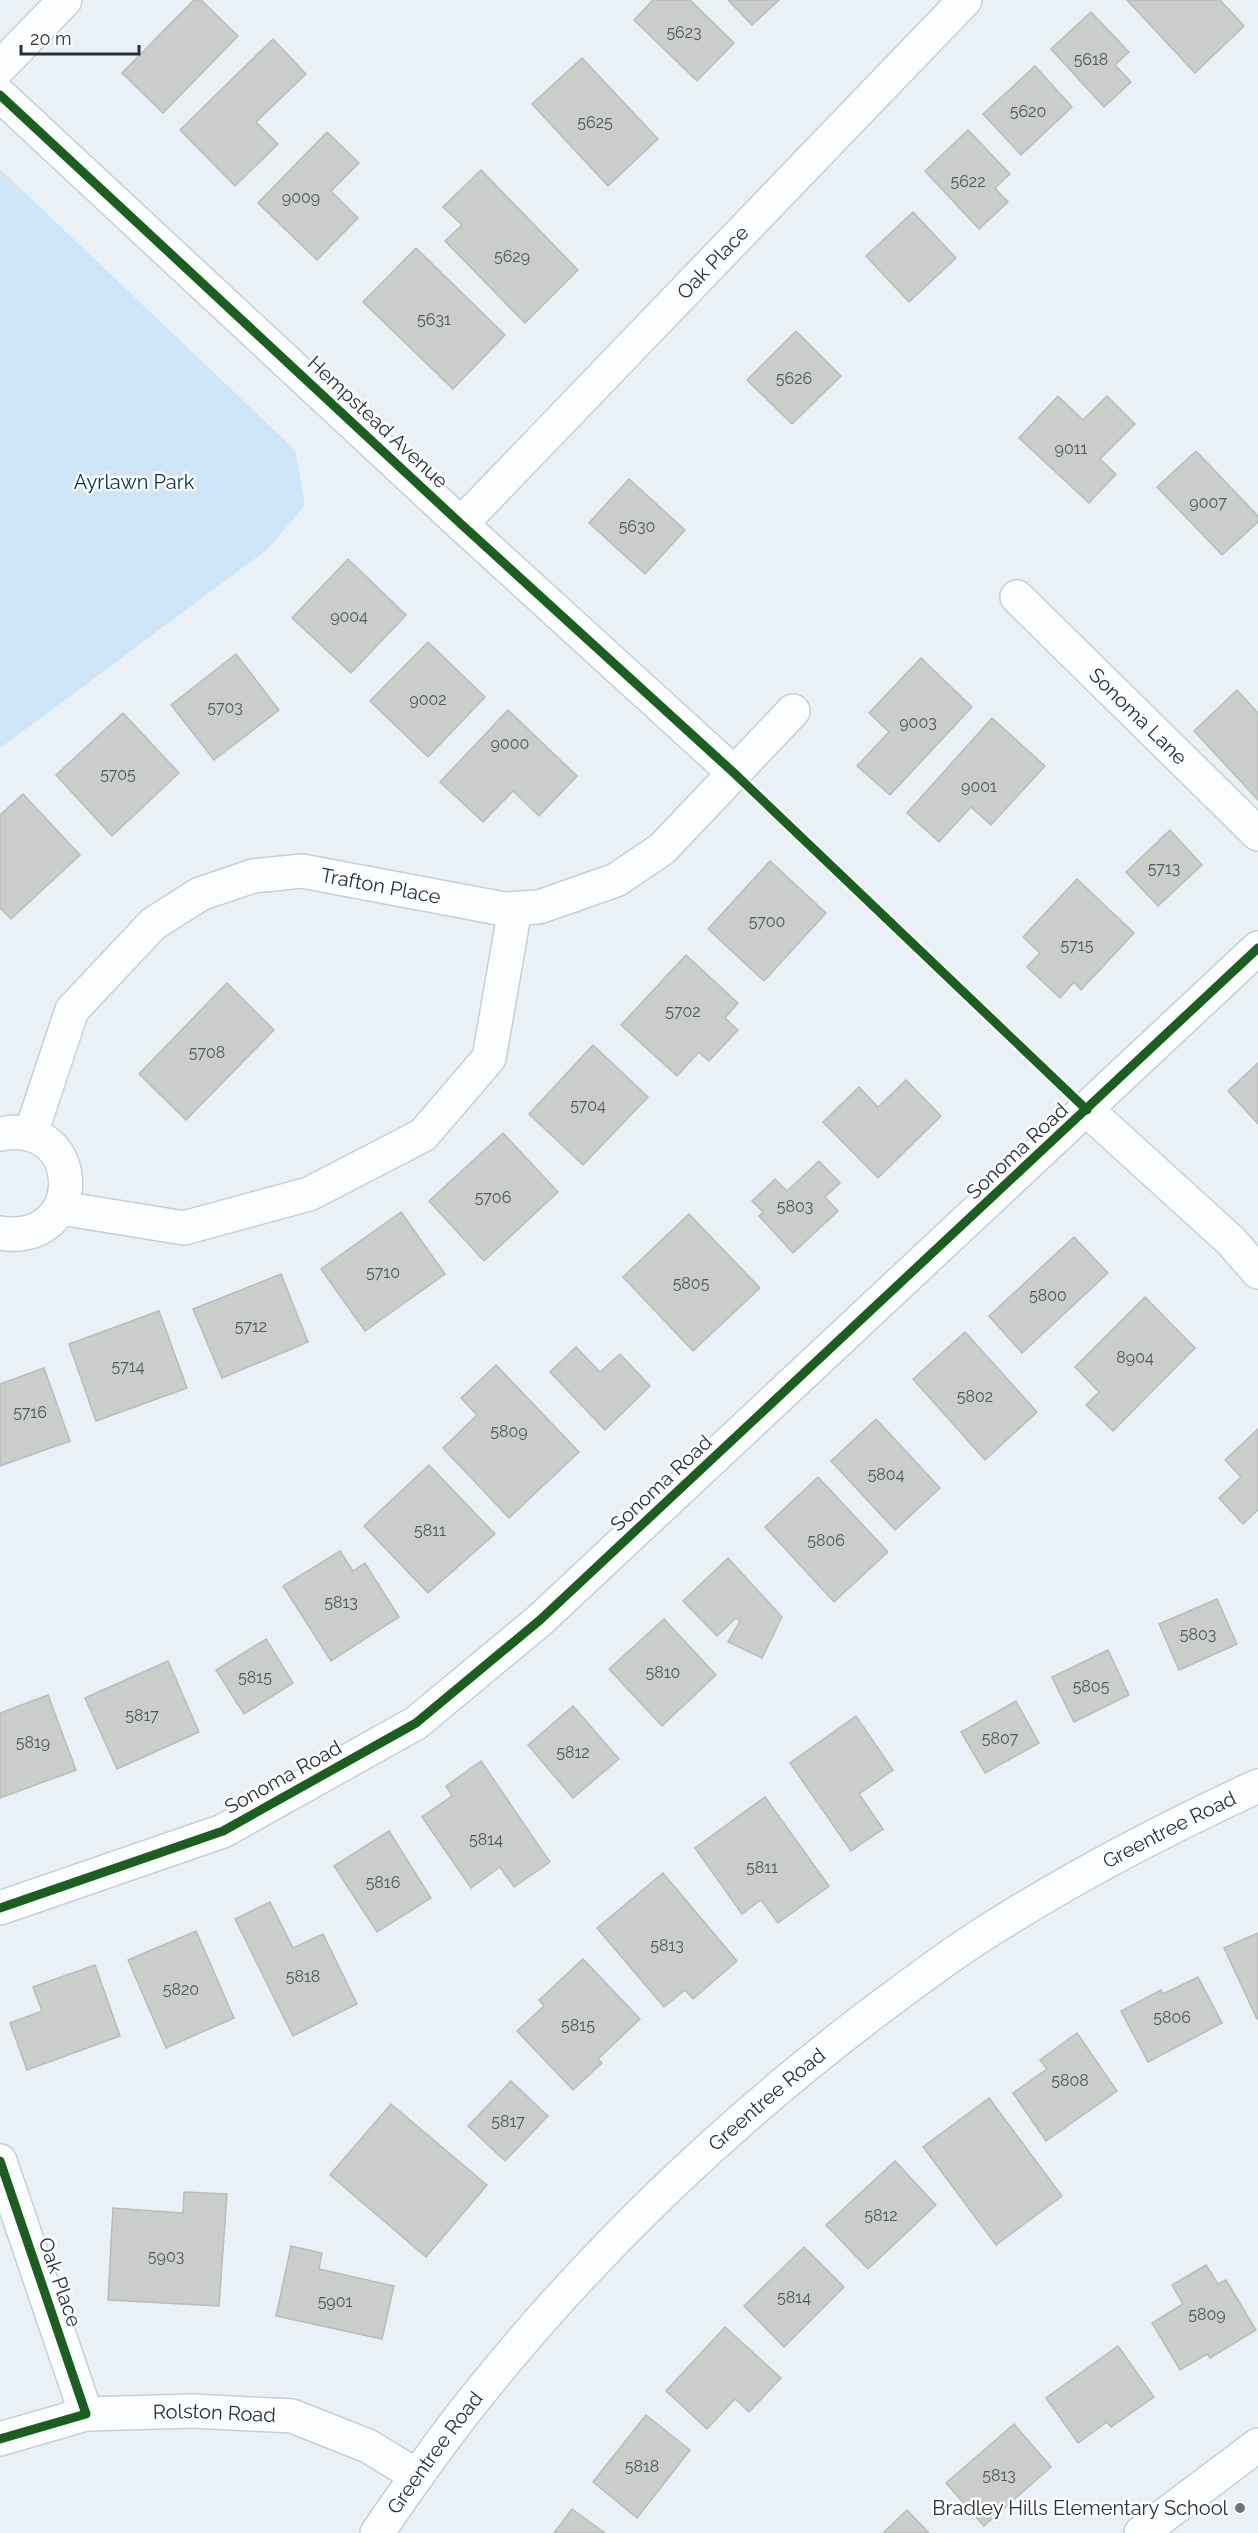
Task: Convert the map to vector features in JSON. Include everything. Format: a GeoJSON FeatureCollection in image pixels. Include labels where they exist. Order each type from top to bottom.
{"type":"FeatureCollection","features":[{"type":"Feature","properties":{"kind":"street"},"geometry":{"type":"LineString","coordinates":[[0,67],[65,0]]}},
{"type":"Feature","properties":{"kind":"street","name":"Oak Place"},"geometry":{"type":"LineString","coordinates":[[461,524],[964,0]]}},
{"type":"Feature","properties":{"kind":"street","name":"Hempstead Avenue"},"geometry":{"type":"LineString","coordinates":[[0,94],[461,524],[734,772]]}},
{"type":"Feature","properties":{"kind":"street","name":"Sonoma Lane"},"geometry":{"type":"LineString","coordinates":[[1017,597],[1258,834]]}},
{"type":"Feature","properties":{"kind":"street","name":"Trafton Place"},"geometry":{"type":"LineString","coordinates":[[61,1208],[66,1191],[66,1173],[59,1156],[47,1142],[16,1133],[72,1010],[153,924],[200,894],[253,876],[302,871],[504,909],[539,907],[616,880],[662,849],[793,711]]}},
{"type":"Feature","properties":{"kind":"street"},"geometry":{"type":"LineString","coordinates":[[0,1233],[16,1235],[34,1232],[50,1222],[61,1208],[184,1228],[309,1194],[423,1135],[489,1058],[515,909]]}},
{"type":"Feature","properties":{"kind":"street","name":"Sonoma Road"},"geometry":{"type":"LineString","coordinates":[[0,1908],[223,1831],[416,1723],[540,1620],[1258,948]]}},
{"type":"Feature","properties":{"kind":"street"},"geometry":{"type":"LineString","coordinates":[[1087,1110],[1231,1241],[1258,1272]]}},
{"type":"Feature","properties":{"kind":"street","name":"Greentree Road"},"geometry":{"type":"LineString","coordinates":[[376,2533],[480,2391],[585,2271],[699,2159],[781,2086],[915,1982],[1002,1922],[1175,1824],[1258,1785]]}},
{"type":"Feature","properties":{"kind":"street","name":"Oak Place"},"geometry":{"type":"LineString","coordinates":[[0,2161],[86,2414]]}},
{"type":"Feature","properties":{"kind":"street","name":"Rolston Road"},"geometry":{"type":"LineString","coordinates":[[0,2439],[86,2414],[193,2410],[292,2416],[368,2446],[417,2476]]}},
{"type":"Feature","properties":{"kind":"street"},"geometry":{"type":"LineString","coordinates":[[1141,2533],[1258,2445]]}},
{"type":"Feature","properties":{"kind":"green space","name":"Ayrlawn Park"},"geometry":{"type":"Polygon","coordinates":[[[0,169],[295,450],[305,505],[268,549],[0,748],[0,169]]]}},
{"type":"Feature","properties":{"kind":"building"},"geometry":{"type":"Polygon","coordinates":[[[194,0],[201,0],[238,36],[163,113],[122,73],[194,0]]]}},
{"type":"Feature","properties":{"kind":"building"},"geometry":{"type":"Polygon","coordinates":[[[653,0],[690,0],[734,43],[697,81],[634,20],[653,0]]]}},
{"type":"Feature","properties":{"kind":"building"},"geometry":{"type":"Polygon","coordinates":[[[728,0],[779,0],[752,25],[728,0]]]}},
{"type":"Feature","properties":{"kind":"building"},"geometry":{"type":"Polygon","coordinates":[[[1127,0],[1220,0],[1244,26],[1195,73],[1127,0]]]}},
{"type":"Feature","properties":{"kind":"building"},"geometry":{"type":"Polygon","coordinates":[[[1091,12],[1129,52],[1115,65],[1131,82],[1104,107],[1051,49],[1091,12]]]}},
{"type":"Feature","properties":{"kind":"building"},"geometry":{"type":"Polygon","coordinates":[[[273,39],[306,74],[256,122],[278,144],[235,186],[180,130],[273,39]]]}},
{"type":"Feature","properties":{"kind":"building"},"geometry":{"type":"Polygon","coordinates":[[[582,58],[658,139],[608,186],[532,104],[582,58]]]}},
{"type":"Feature","properties":{"kind":"building"},"geometry":{"type":"Polygon","coordinates":[[[1035,66],[1072,107],[1021,155],[983,114],[1035,66]]]}},
{"type":"Feature","properties":{"kind":"building"},"geometry":{"type":"Polygon","coordinates":[[[968,130],[1010,174],[995,188],[1008,202],[979,229],[925,171],[968,130]]]}},
{"type":"Feature","properties":{"kind":"building"},"geometry":{"type":"Polygon","coordinates":[[[327,132],[359,163],[331,191],[358,218],[317,260],[258,203],[327,132]]]}},
{"type":"Feature","properties":{"kind":"building"},"geometry":{"type":"Polygon","coordinates":[[[481,170],[578,270],[525,323],[445,241],[462,225],[443,207],[481,170]]]}},
{"type":"Feature","properties":{"kind":"building"},"geometry":{"type":"Polygon","coordinates":[[[913,212],[956,258],[909,302],[866,256],[913,212]]]}},
{"type":"Feature","properties":{"kind":"building"},"geometry":{"type":"Polygon","coordinates":[[[416,248],[505,335],[453,389],[363,302],[416,248]]]}},
{"type":"Feature","properties":{"kind":"building"},"geometry":{"type":"Polygon","coordinates":[[[796,331],[841,376],[792,424],[747,380],[796,331]]]}},
{"type":"Feature","properties":{"kind":"building"},"geometry":{"type":"Polygon","coordinates":[[[1058,396],[1083,420],[1107,396],[1135,424],[1100,459],[1116,474],[1089,503],[1019,438],[1058,396]]]}},
{"type":"Feature","properties":{"kind":"building"},"geometry":{"type":"Polygon","coordinates":[[[1196,451],[1258,516],[1258,522],[1222,555],[1157,487],[1196,451]]]}},
{"type":"Feature","properties":{"kind":"building"},"geometry":{"type":"Polygon","coordinates":[[[629,479],[685,530],[645,574],[589,523],[629,479]]]}},
{"type":"Feature","properties":{"kind":"building"},"geometry":{"type":"Polygon","coordinates":[[[348,559],[406,615],[351,673],[292,618],[348,559]]]}},
{"type":"Feature","properties":{"kind":"building"},"geometry":{"type":"Polygon","coordinates":[[[428,642],[485,697],[428,757],[370,701],[428,642]]]}},
{"type":"Feature","properties":{"kind":"building"},"geometry":{"type":"Polygon","coordinates":[[[236,654],[279,710],[214,760],[171,705],[236,654]]]}},
{"type":"Feature","properties":{"kind":"building"},"geometry":{"type":"Polygon","coordinates":[[[921,658],[972,707],[890,795],[857,766],[889,732],[869,713],[921,658]]]}},
{"type":"Feature","properties":{"kind":"building"},"geometry":{"type":"Polygon","coordinates":[[[1237,690],[1258,713],[1258,800],[1194,731],[1237,690]]]}},
{"type":"Feature","properties":{"kind":"building"},"geometry":{"type":"Polygon","coordinates":[[[508,710],[577,776],[539,816],[513,791],[483,822],[440,782],[508,710]]]}},
{"type":"Feature","properties":{"kind":"building"},"geometry":{"type":"Polygon","coordinates":[[[123,713],[179,773],[112,836],[56,775],[123,713]]]}},
{"type":"Feature","properties":{"kind":"building"},"geometry":{"type":"Polygon","coordinates":[[[992,718],[1045,766],[991,825],[971,807],[939,842],[907,813],[992,718]]]}},
{"type":"Feature","properties":{"kind":"building"},"geometry":{"type":"Polygon","coordinates":[[[23,794],[80,855],[11,919],[0,908],[0,815],[23,794]]]}},
{"type":"Feature","properties":{"kind":"building"},"geometry":{"type":"Polygon","coordinates":[[[1170,830],[1202,865],[1158,906],[1126,872],[1170,830]]]}},
{"type":"Feature","properties":{"kind":"building"},"geometry":{"type":"Polygon","coordinates":[[[770,861],[826,913],[764,981],[708,929],[770,861]]]}},
{"type":"Feature","properties":{"kind":"building"},"geometry":{"type":"Polygon","coordinates":[[[1077,879],[1134,933],[1081,990],[1074,982],[1060,998],[1027,967],[1040,953],[1023,937],[1077,879]]]}},
{"type":"Feature","properties":{"kind":"building"},"geometry":{"type":"Polygon","coordinates":[[[686,955],[738,1003],[725,1018],[738,1030],[709,1061],[699,1052],[677,1076],[621,1025],[686,955]]]}},
{"type":"Feature","properties":{"kind":"building"},"geometry":{"type":"Polygon","coordinates":[[[227,983],[274,1030],[186,1120],[139,1074],[227,983]]]}},
{"type":"Feature","properties":{"kind":"building"},"geometry":{"type":"Polygon","coordinates":[[[593,1045],[648,1097],[583,1165],[529,1114],[593,1045]]]}},
{"type":"Feature","properties":{"kind":"building"},"geometry":{"type":"Polygon","coordinates":[[[1258,1063],[1258,1124],[1228,1091],[1258,1063]]]}},
{"type":"Feature","properties":{"kind":"building"},"geometry":{"type":"Polygon","coordinates":[[[906,1080],[941,1116],[878,1178],[823,1122],[859,1087],[878,1107],[906,1080]]]}},
{"type":"Feature","properties":{"kind":"building"},"geometry":{"type":"Polygon","coordinates":[[[503,1133],[558,1192],[484,1261],[429,1201],[503,1133]]]}},
{"type":"Feature","properties":{"kind":"building"},"geometry":{"type":"Polygon","coordinates":[[[819,1161],[840,1183],[825,1197],[838,1211],[793,1253],[759,1216],[763,1212],[752,1201],[775,1179],[787,1191],[819,1161]]]}},
{"type":"Feature","properties":{"kind":"building"},"geometry":{"type":"Polygon","coordinates":[[[401,1212],[445,1274],[365,1331],[321,1269],[401,1212]]]}},
{"type":"Feature","properties":{"kind":"building"},"geometry":{"type":"Polygon","coordinates":[[[689,1214],[760,1288],[693,1351],[623,1277],[689,1214]]]}},
{"type":"Feature","properties":{"kind":"building"},"geometry":{"type":"Polygon","coordinates":[[[1074,1237],[1108,1273],[1022,1353],[989,1316],[1074,1237]]]}},
{"type":"Feature","properties":{"kind":"building"},"geometry":{"type":"Polygon","coordinates":[[[281,1274],[308,1342],[222,1378],[193,1309],[281,1274]]]}},
{"type":"Feature","properties":{"kind":"building"},"geometry":{"type":"Polygon","coordinates":[[[1145,1297],[1195,1348],[1113,1431],[1086,1405],[1099,1392],[1075,1367],[1145,1297]]]}},
{"type":"Feature","properties":{"kind":"building"},"geometry":{"type":"Polygon","coordinates":[[[159,1311],[187,1388],[96,1421],[69,1344],[159,1311]]]}},
{"type":"Feature","properties":{"kind":"building"},"geometry":{"type":"Polygon","coordinates":[[[965,1332],[1037,1412],[985,1460],[913,1379],[965,1332]]]}},
{"type":"Feature","properties":{"kind":"building"},"geometry":{"type":"Polygon","coordinates":[[[576,1347],[600,1372],[620,1354],[650,1386],[605,1430],[550,1372],[576,1347]]]}},
{"type":"Feature","properties":{"kind":"building"},"geometry":{"type":"Polygon","coordinates":[[[496,1365],[579,1452],[509,1518],[443,1448],[477,1415],[461,1398],[496,1365]]]}},
{"type":"Feature","properties":{"kind":"building"},"geometry":{"type":"Polygon","coordinates":[[[44,1368],[70,1441],[0,1466],[0,1384],[44,1368]]]}},
{"type":"Feature","properties":{"kind":"building"},"geometry":{"type":"Polygon","coordinates":[[[876,1419],[940,1488],[895,1530],[831,1461],[876,1419]]]}},
{"type":"Feature","properties":{"kind":"building"},"geometry":{"type":"Polygon","coordinates":[[[1258,1429],[1258,1510],[1243,1524],[1219,1498],[1241,1477],[1225,1460],[1258,1429]]]}},
{"type":"Feature","properties":{"kind":"building"},"geometry":{"type":"Polygon","coordinates":[[[429,1465],[495,1534],[428,1593],[364,1526],[429,1465]]]}},
{"type":"Feature","properties":{"kind":"building"},"geometry":{"type":"Polygon","coordinates":[[[818,1477],[888,1552],[834,1602],[765,1527],[818,1477]]]}},
{"type":"Feature","properties":{"kind":"building"},"geometry":{"type":"Polygon","coordinates":[[[340,1551],[353,1571],[365,1563],[399,1617],[331,1661],[283,1586],[340,1551]]]}},
{"type":"Feature","properties":{"kind":"building"},"geometry":{"type":"Polygon","coordinates":[[[728,1558],[782,1617],[762,1658],[728,1642],[740,1621],[736,1618],[717,1636],[683,1601],[728,1558]]]}},
{"type":"Feature","properties":{"kind":"building"},"geometry":{"type":"Polygon","coordinates":[[[1217,1599],[1237,1644],[1179,1670],[1159,1624],[1217,1599]]]}},
{"type":"Feature","properties":{"kind":"building"},"geometry":{"type":"Polygon","coordinates":[[[664,1619],[716,1675],[662,1726],[609,1669],[664,1619]]]}},
{"type":"Feature","properties":{"kind":"building"},"geometry":{"type":"Polygon","coordinates":[[[266,1639],[293,1683],[244,1714],[216,1670],[266,1639]]]}},
{"type":"Feature","properties":{"kind":"building"},"geometry":{"type":"Polygon","coordinates":[[[1108,1650],[1129,1695],[1074,1722],[1052,1677],[1108,1650]]]}},
{"type":"Feature","properties":{"kind":"building"},"geometry":{"type":"Polygon","coordinates":[[[168,1661],[199,1732],[117,1769],[85,1698],[168,1661]]]}},
{"type":"Feature","properties":{"kind":"building"},"geometry":{"type":"Polygon","coordinates":[[[48,1695],[76,1770],[0,1798],[0,1713],[48,1695]]]}},
{"type":"Feature","properties":{"kind":"building"},"geometry":{"type":"Polygon","coordinates":[[[1016,1701],[1039,1743],[985,1773],[961,1732],[1016,1701]]]}},
{"type":"Feature","properties":{"kind":"building"},"geometry":{"type":"Polygon","coordinates":[[[573,1706],[619,1759],[573,1798],[528,1745],[573,1706]]]}},
{"type":"Feature","properties":{"kind":"building"},"geometry":{"type":"Polygon","coordinates":[[[856,1716],[893,1770],[859,1794],[883,1829],[851,1851],[790,1763],[856,1716]]]}},
{"type":"Feature","properties":{"kind":"building"},"geometry":{"type":"Polygon","coordinates":[[[481,1761],[550,1862],[514,1887],[500,1867],[471,1888],[422,1817],[452,1796],[446,1786],[481,1761]]]}},
{"type":"Feature","properties":{"kind":"building"},"geometry":{"type":"Polygon","coordinates":[[[765,1797],[829,1886],[778,1923],[761,1900],[742,1914],[695,1848],[765,1797]]]}},
{"type":"Feature","properties":{"kind":"building"},"geometry":{"type":"Polygon","coordinates":[[[389,1831],[431,1898],[377,1932],[334,1866],[389,1831]]]}},
{"type":"Feature","properties":{"kind":"building"},"geometry":{"type":"Polygon","coordinates":[[[663,1873],[737,1961],[693,1999],[685,1990],[664,2007],[597,1928],[663,1873]]]}},
{"type":"Feature","properties":{"kind":"building"},"geometry":{"type":"Polygon","coordinates":[[[270,1902],[293,1948],[323,1934],[357,2004],[293,2036],[235,1919],[270,1902]]]}},
{"type":"Feature","properties":{"kind":"building"},"geometry":{"type":"Polygon","coordinates":[[[196,1931],[234,2018],[166,2048],[128,1960],[196,1931]]]}},
{"type":"Feature","properties":{"kind":"building"},"geometry":{"type":"Polygon","coordinates":[[[1258,1933],[1258,2018],[1257,2019],[1224,1948],[1258,1933]]]}},
{"type":"Feature","properties":{"kind":"building"},"geometry":{"type":"Polygon","coordinates":[[[583,1959],[640,2019],[598,2059],[602,2063],[573,2090],[517,2031],[544,2006],[539,2000],[583,1959]]]}},
{"type":"Feature","properties":{"kind":"building"},"geometry":{"type":"Polygon","coordinates":[[[95,1965],[120,2036],[27,2070],[10,2023],[42,2011],[33,1987],[95,1965]]]}},
{"type":"Feature","properties":{"kind":"building"},"geometry":{"type":"Polygon","coordinates":[[[1198,1977],[1222,2023],[1148,2062],[1121,2011],[1161,1990],[1163,1994],[1198,1977]]]}},
{"type":"Feature","properties":{"kind":"building"},"geometry":{"type":"Polygon","coordinates":[[[1077,2033],[1117,2091],[1046,2141],[1013,2093],[1047,2069],[1040,2060],[1077,2033]]]}},
{"type":"Feature","properties":{"kind":"building"},"geometry":{"type":"Polygon","coordinates":[[[511,2081],[548,2116],[505,2161],[468,2126],[511,2081]]]}},
{"type":"Feature","properties":{"kind":"building"},"geometry":{"type":"Polygon","coordinates":[[[989,2098],[1062,2196],[996,2245],[923,2147],[989,2098]]]}},
{"type":"Feature","properties":{"kind":"building"},"geometry":{"type":"Polygon","coordinates":[[[391,2104],[487,2185],[426,2257],[330,2175],[391,2104]]]}},
{"type":"Feature","properties":{"kind":"building"},"geometry":{"type":"Polygon","coordinates":[[[895,2161],[936,2205],[868,2269],[826,2225],[895,2161]]]}},
{"type":"Feature","properties":{"kind":"building"},"geometry":{"type":"Polygon","coordinates":[[[184,2192],[227,2194],[219,2306],[108,2300],[113,2208],[183,2213],[184,2192]]]}},
{"type":"Feature","properties":{"kind":"building"},"geometry":{"type":"Polygon","coordinates":[[[291,2246],[322,2253],[319,2269],[394,2286],[382,2339],[276,2316],[291,2246]]]}},
{"type":"Feature","properties":{"kind":"building"},"geometry":{"type":"Polygon","coordinates":[[[804,2247],[844,2287],[784,2347],[744,2306],[804,2247]]]}},
{"type":"Feature","properties":{"kind":"building"},"geometry":{"type":"Polygon","coordinates":[[[1206,2265],[1218,2284],[1226,2280],[1256,2330],[1210,2358],[1207,2354],[1180,2370],[1152,2323],[1183,2304],[1172,2285],[1206,2265]]]}},
{"type":"Feature","properties":{"kind":"building"},"geometry":{"type":"Polygon","coordinates":[[[725,2327],[781,2378],[749,2412],[735,2399],[707,2429],[666,2391],[725,2327]]]}},
{"type":"Feature","properties":{"kind":"building"},"geometry":{"type":"Polygon","coordinates":[[[1118,2346],[1154,2397],[1111,2427],[1107,2422],[1078,2443],[1046,2398],[1118,2346]]]}},
{"type":"Feature","properties":{"kind":"building"},"geometry":{"type":"Polygon","coordinates":[[[646,2415],[690,2450],[637,2518],[593,2482],[646,2415]]]}},
{"type":"Feature","properties":{"kind":"building"},"geometry":{"type":"Polygon","coordinates":[[[1014,2424],[1051,2467],[984,2526],[946,2483],[1014,2424]]]}},
{"type":"Feature","properties":{"kind":"building"},"geometry":{"type":"Polygon","coordinates":[[[572,2509],[605,2533],[554,2533],[572,2509]]]}},
{"type":"Feature","properties":{"kind":"building"},"geometry":{"type":"Polygon","coordinates":[[[907,2510],[929,2533],[883,2533],[907,2510]]]}},
{"type":"Feature","properties":{"kind":"cycle path"},"geometry":{"type":"LineString","coordinates":[[0,95],[461,524],[734,773],[1087,1110]]}},
{"type":"Feature","properties":{"kind":"cycle path"},"geometry":{"type":"LineString","coordinates":[[0,1908],[223,1831],[416,1723],[540,1620],[1258,948]]}},
{"type":"Feature","properties":{"kind":"cycle path"},"geometry":{"type":"LineString","coordinates":[[0,2161],[86,2414],[0,2439]]}},
{"type":"Feature","properties":{"kind":"place","name":"Bradley Hills Elementary School"},"geometry":{"type":"Point","coordinates":[1240,2508]}}]}
